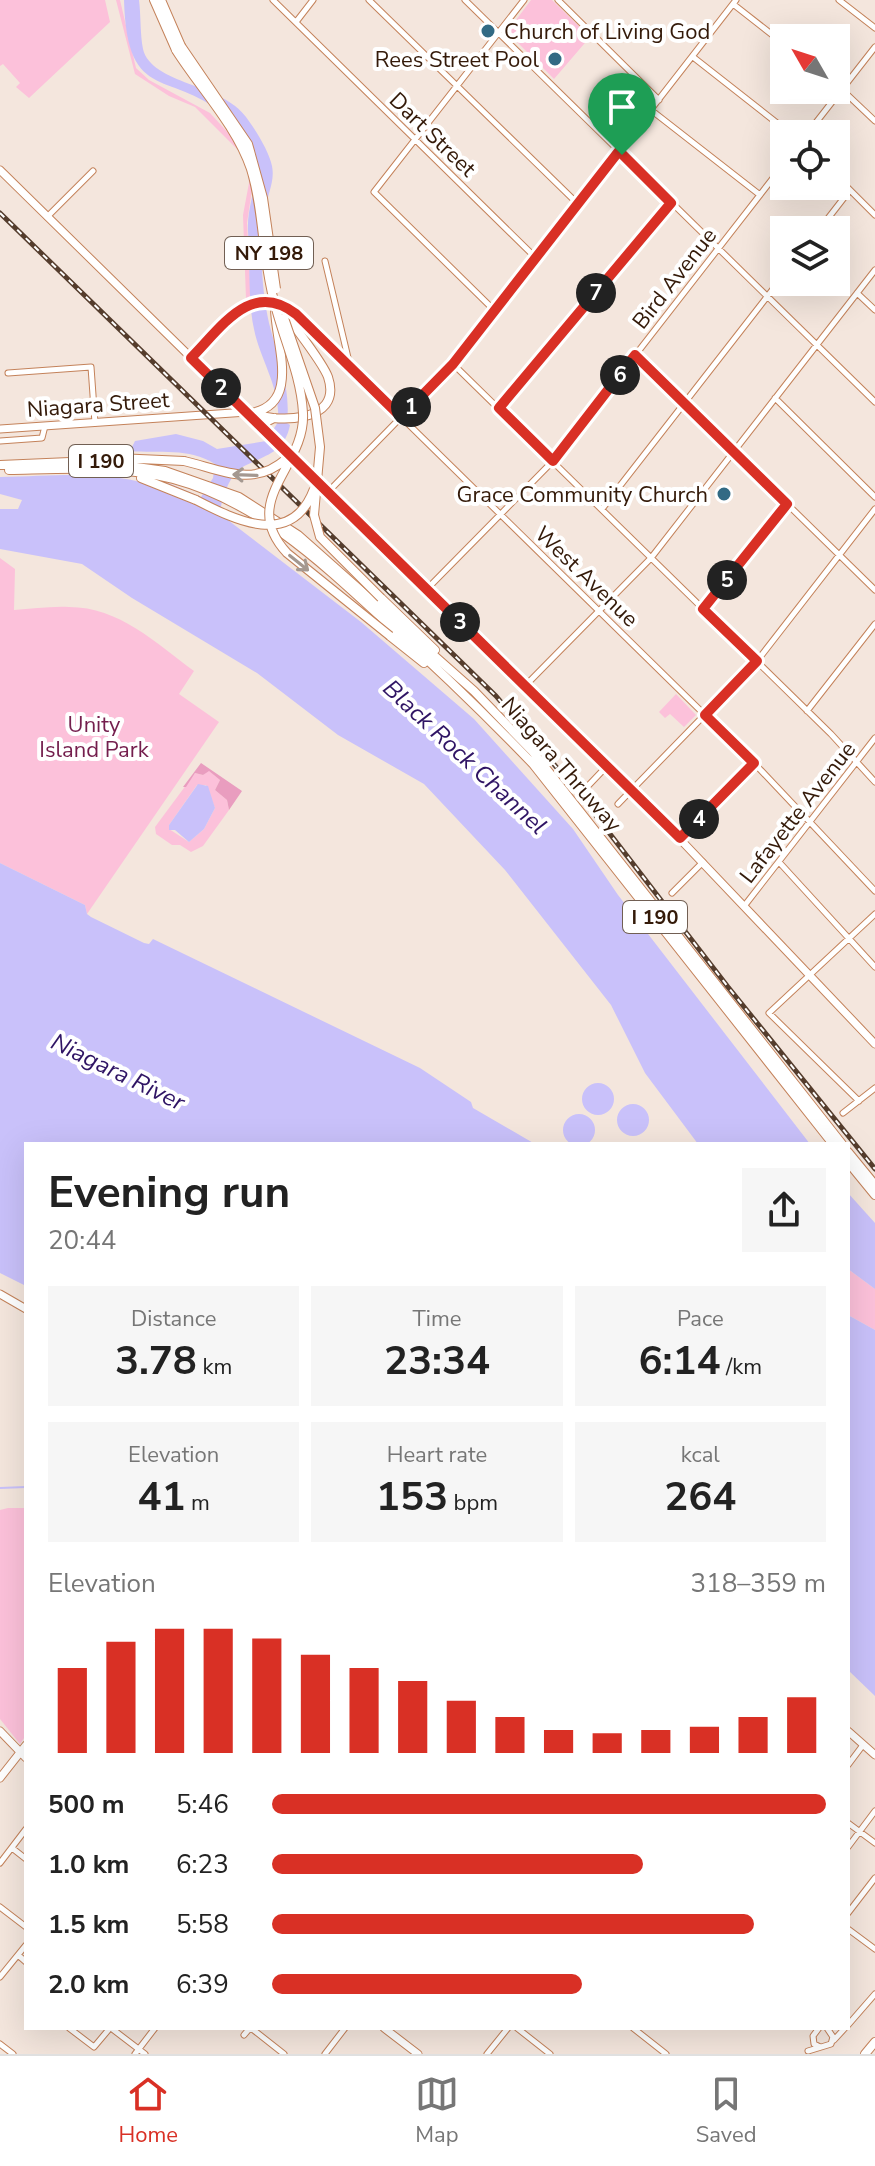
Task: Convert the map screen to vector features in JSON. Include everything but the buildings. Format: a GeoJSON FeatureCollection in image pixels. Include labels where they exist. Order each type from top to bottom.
{"type":"FeatureCollection","features":[{"type":"Feature","properties":{"kind":"highway","name":"NY 198"},"geometry":{"type":"LineString","coordinates":[[154,0],[178,48],[228,125],[250,168],[259,207],[265,267],[299,388],[302,427],[297,446]]}},
{"type":"Feature","properties":{"kind":"highway","name":"NY 198"},"geometry":{"type":"LineString","coordinates":[[161,0],[178,48]]}},
{"type":"Feature","properties":{"kind":"highway","name":"NY 198"},"geometry":{"type":"LineString","coordinates":[[274,303],[315,408],[320,447],[319,475]]}},
{"type":"Feature","properties":{"kind":"highway"},"geometry":{"type":"LineString","coordinates":[[268,434],[266,422],[311,416],[327,395],[327,375],[274,303]]}},
{"type":"Feature","properties":{"kind":"highway"},"geometry":{"type":"LineString","coordinates":[[247,412],[261,411],[273,403],[281,390],[283,379],[274,303]]}},
{"type":"Feature","properties":{"kind":"highway"},"geometry":{"type":"LineString","coordinates":[[247,412],[280,418]]}},
{"type":"Feature","properties":{"kind":"highway"},"geometry":{"type":"LineString","coordinates":[[93,461],[142,458],[184,461],[252,477],[275,469],[297,446]]}},
{"type":"Feature","properties":{"kind":"highway"},"geometry":{"type":"LineString","coordinates":[[297,446],[271,495],[270,517],[275,536],[287,553],[390,636],[471,694]]}},
{"type":"Feature","properties":{"kind":"highway","name":"Niagara Thruway"},"geometry":{"type":"LineString","coordinates":[[0,468],[93,461],[146,467],[239,497],[287,527],[338,568],[533,752],[840,1142]]}},
{"type":"Feature","properties":{"kind":"highway","name":"Niagara Thruway"},"geometry":{"type":"LineString","coordinates":[[0,468],[106,470],[157,475],[199,484],[257,515],[300,546],[471,694],[577,815],[831,1142]]}},
{"type":"Feature","properties":{"kind":"highway"},"geometry":{"type":"LineString","coordinates":[[106,470],[166,486],[241,523],[264,526],[283,522],[300,510],[311,496],[319,475]]}},
{"type":"Feature","properties":{"kind":"highway"},"geometry":{"type":"LineString","coordinates":[[319,475],[314,515],[320,537],[471,694]]}},
{"type":"Feature","properties":{"kind":"highway"},"geometry":{"type":"LineString","coordinates":[[850,1154],[875,1185]]}},
{"type":"Feature","properties":{"kind":"highway"},"geometry":{"type":"LineString","coordinates":[[850,1164],[875,1195]]}},
{"type":"Feature","properties":{"kind":"highway"},"geometry":{"type":"LineString","coordinates":[[865,2054],[875,2042]]}},
{"type":"Feature","properties":{"kind":"main road"},"geometry":{"type":"LineString","coordinates":[[0,170],[632,790],[875,1044]]}},
{"type":"Feature","properties":{"kind":"main road","name":"Niagara Street"},"geometry":{"type":"LineString","coordinates":[[0,429],[247,412]]}},
{"type":"Feature","properties":{"kind":"main road"},"geometry":{"type":"LineString","coordinates":[[0,1294],[24,1308]]}},
{"type":"Feature","properties":{"kind":"main road"},"geometry":{"type":"LineString","coordinates":[[0,1731],[23,1755],[0,1778]]}},
{"type":"Feature","properties":{"kind":"main road"},"geometry":{"type":"LineString","coordinates":[[850,1733],[875,1755]]}},
{"type":"Feature","properties":{"kind":"main road"},"geometry":{"type":"LineString","coordinates":[[387,2030],[418,2054]]}},
{"type":"Feature","properties":{"kind":"street","name":"Dart Street"},"geometry":{"type":"LineString","coordinates":[[273,0],[536,258]]}},
{"type":"Feature","properties":{"kind":"street"},"geometry":{"type":"LineString","coordinates":[[296,22],[313,0]]}},
{"type":"Feature","properties":{"kind":"street"},"geometry":{"type":"LineString","coordinates":[[369,0],[578,204]]}},
{"type":"Feature","properties":{"kind":"street"},"geometry":{"type":"LineString","coordinates":[[465,0],[875,402]]}},
{"type":"Feature","properties":{"kind":"street"},"geometry":{"type":"LineString","coordinates":[[495,311],[374,192],[524,0]]}},
{"type":"Feature","properties":{"kind":"street"},"geometry":{"type":"LineString","coordinates":[[558,0],[659,100]]}},
{"type":"Feature","properties":{"kind":"street"},"geometry":{"type":"LineString","coordinates":[[839,0],[875,28]]}},
{"type":"Feature","properties":{"kind":"street"},"geometry":{"type":"LineString","coordinates":[[328,492],[453,364],[735,2],[770,32]]}},
{"type":"Feature","properties":{"kind":"street"},"geometry":{"type":"LineString","coordinates":[[850,79],[875,47]]}},
{"type":"Feature","properties":{"kind":"street"},"geometry":{"type":"LineString","coordinates":[[693,57],[773,120]]}},
{"type":"Feature","properties":{"kind":"street"},"geometry":{"type":"LineString","coordinates":[[850,97],[875,121]]}},
{"type":"Feature","properties":{"kind":"street"},"geometry":{"type":"LineString","coordinates":[[818,120],[830,104]]}},
{"type":"Feature","properties":{"kind":"street"},"geometry":{"type":"LineString","coordinates":[[651,110],[760,195]]}},
{"type":"Feature","properties":{"kind":"street"},"geometry":{"type":"LineString","coordinates":[[47,217],[93,171]]}},
{"type":"Feature","properties":{"kind":"street","name":"Bird Avenue"},"geometry":{"type":"LineString","coordinates":[[427,589],[553,461],[770,182]]}},
{"type":"Feature","properties":{"kind":"street"},"geometry":{"type":"LineString","coordinates":[[850,190],[875,215]]}},
{"type":"Feature","properties":{"kind":"street"},"geometry":{"type":"LineString","coordinates":[[830,216],[842,200]]}},
{"type":"Feature","properties":{"kind":"street"},"geometry":{"type":"LineString","coordinates":[[499,408],[671,203]]}},
{"type":"Feature","properties":{"kind":"street"},"geometry":{"type":"LineString","coordinates":[[325,261],[350,367]]}},
{"type":"Feature","properties":{"kind":"street"},"geometry":{"type":"LineString","coordinates":[[525,686],[651,558],[875,270]]}},
{"type":"Feature","properties":{"kind":"street"},"geometry":{"type":"LineString","coordinates":[[602,509],[770,293]]}},
{"type":"Feature","properties":{"kind":"street"},"geometry":{"type":"LineString","coordinates":[[857,293],[875,310]]}},
{"type":"Feature","properties":{"kind":"street"},"geometry":{"type":"LineString","coordinates":[[191,358],[236,313],[252,303],[274,303]]}},
{"type":"Feature","properties":{"kind":"street","name":"West Avenue"},"geometry":{"type":"LineString","coordinates":[[274,303],[296,314],[501,514],[754,763],[875,891]]}},
{"type":"Feature","properties":{"kind":"street"},"geometry":{"type":"LineString","coordinates":[[635,355],[875,590]]}},
{"type":"Feature","properties":{"kind":"street"},"geometry":{"type":"LineString","coordinates":[[453,364],[757,661],[875,782]]}},
{"type":"Feature","properties":{"kind":"street"},"geometry":{"type":"LineString","coordinates":[[8,373],[91,367],[95,423]]}},
{"type":"Feature","properties":{"kind":"street"},"geometry":{"type":"LineString","coordinates":[[775,398],[875,497]]}},
{"type":"Feature","properties":{"kind":"street"},"geometry":{"type":"LineString","coordinates":[[0,441],[42,438],[45,426]]}},
{"type":"Feature","properties":{"kind":"street"},"geometry":{"type":"LineString","coordinates":[[703,609],[787,504]]}},
{"type":"Feature","properties":{"kind":"street"},"geometry":{"type":"LineString","coordinates":[[618,804],[757,661],[875,509]]}},
{"type":"Feature","properties":{"kind":"street"},"geometry":{"type":"LineString","coordinates":[[807,711],[875,624]]}},
{"type":"Feature","properties":{"kind":"street","name":"Lafayette Avenue"},"geometry":{"type":"LineString","coordinates":[[745,905],[875,738]]}},
{"type":"Feature","properties":{"kind":"street"},"geometry":{"type":"LineString","coordinates":[[680,838],[754,763]]}},
{"type":"Feature","properties":{"kind":"street"},"geometry":{"type":"LineString","coordinates":[[586,788],[607,766]]}},
{"type":"Feature","properties":{"kind":"street"},"geometry":{"type":"LineString","coordinates":[[672,893],[704,862]]}},
{"type":"Feature","properties":{"kind":"street"},"geometry":{"type":"LineString","coordinates":[[779,862],[875,967]]}},
{"type":"Feature","properties":{"kind":"street"},"geometry":{"type":"LineString","coordinates":[[859,1101],[769,1013],[875,914]]}},
{"type":"Feature","properties":{"kind":"street"},"geometry":{"type":"LineString","coordinates":[[843,1113],[875,1088]]}},
{"type":"Feature","properties":{"kind":"street"},"geometry":{"type":"LineString","coordinates":[[850,1762],[863,1745]]}},
{"type":"Feature","properties":{"kind":"street"},"geometry":{"type":"LineString","coordinates":[[850,1844],[875,1811]]}},
{"type":"Feature","properties":{"kind":"street"},"geometry":{"type":"LineString","coordinates":[[850,1825],[875,1843]]}},
{"type":"Feature","properties":{"kind":"street"},"geometry":{"type":"LineString","coordinates":[[0,1863],[24,1832]]}},
{"type":"Feature","properties":{"kind":"street"},"geometry":{"type":"LineString","coordinates":[[12,1848],[24,1857]]}},
{"type":"Feature","properties":{"kind":"street"},"geometry":{"type":"LineString","coordinates":[[850,1910],[875,1878]]}},
{"type":"Feature","properties":{"kind":"street"},"geometry":{"type":"LineString","coordinates":[[0,1907],[24,1925]]}},
{"type":"Feature","properties":{"kind":"street"},"geometry":{"type":"LineString","coordinates":[[850,1930],[875,1949]]}},
{"type":"Feature","properties":{"kind":"street"},"geometry":{"type":"LineString","coordinates":[[0,1976],[24,1948]]}},
{"type":"Feature","properties":{"kind":"street"},"geometry":{"type":"LineString","coordinates":[[18,1955],[24,1960]]}},
{"type":"Feature","properties":{"kind":"street"},"geometry":{"type":"LineString","coordinates":[[850,2023],[875,1994]]}},
{"type":"Feature","properties":{"kind":"street"},"geometry":{"type":"LineString","coordinates":[[72,2030],[94,2047],[108,2030]]}},
{"type":"Feature","properties":{"kind":"street"},"geometry":{"type":"LineString","coordinates":[[112,2030],[136,2052],[145,2054]]}},
{"type":"Feature","properties":{"kind":"street"},"geometry":{"type":"LineString","coordinates":[[136,2052],[153,2030]]}},
{"type":"Feature","properties":{"kind":"street"},"geometry":{"type":"LineString","coordinates":[[244,2035],[248,2030]]}},
{"type":"Feature","properties":{"kind":"street"},"geometry":{"type":"LineString","coordinates":[[253,2030],[284,2054]]}},
{"type":"Feature","properties":{"kind":"street"},"geometry":{"type":"LineString","coordinates":[[325,2054],[343,2030]]}},
{"type":"Feature","properties":{"kind":"street"},"geometry":{"type":"LineString","coordinates":[[487,2054],[506,2030]]}},
{"type":"Feature","properties":{"kind":"street"},"geometry":{"type":"LineString","coordinates":[[520,2030],[550,2054]]}},
{"type":"Feature","properties":{"kind":"street"},"geometry":{"type":"LineString","coordinates":[[636,2030],[666,2054]]}},
{"type":"Feature","properties":{"kind":"street"},"geometry":{"type":"LineString","coordinates":[[809,2030],[830,2054],[832,2042],[828,2030]]}},
{"type":"Feature","properties":{"kind":"street"},"geometry":{"type":"LineString","coordinates":[[807,2052],[818,2030]]}},
{"type":"Feature","properties":{"kind":"street"},"geometry":{"type":"LineString","coordinates":[[807,2052],[822,2048],[844,2030]]}},
{"type":"Feature","properties":{"kind":"street"},"geometry":{"type":"LineString","coordinates":[[0,2044],[13,2054]]}},
{"type":"Feature","properties":{"kind":"green space"},"geometry":{"type":"Polygon","coordinates":[[[0,0],[105,0],[110,22],[29,98],[16,87],[20,83],[3,64],[0,66],[0,0]]]}},
{"type":"Feature","properties":{"kind":"green space"},"geometry":{"type":"Polygon","coordinates":[[[116,0],[120,0],[136,68],[149,80],[210,113],[232,137],[254,176],[247,223],[251,298],[246,299],[243,215],[249,183],[248,169],[240,152],[195,107],[169,96],[135,74],[116,0]]]}},
{"type":"Feature","properties":{"kind":"green space"},"geometry":{"type":"Polygon","coordinates":[[[531,0],[552,0],[590,37],[554,79],[507,32],[531,0]]]}},
{"type":"Feature","properties":{"kind":"green space","name":"Unity Island Park"},"geometry":{"type":"Polygon","coordinates":[[[0,558],[15,569],[14,610],[55,607],[87,609],[104,613],[136,628],[194,671],[179,694],[219,722],[87,914],[85,905],[0,863],[0,558]]]}},
{"type":"Feature","properties":{"kind":"green space"},"geometry":{"type":"Polygon","coordinates":[[[676,694],[696,715],[684,727],[670,714],[665,718],[659,712],[676,694]]]}},
{"type":"Feature","properties":{"kind":"green space"},"geometry":{"type":"Polygon","coordinates":[[[208,770],[220,780],[215,790],[227,800],[229,810],[203,846],[191,852],[180,845],[172,845],[156,834],[155,827],[195,773],[203,775],[208,770]],[[197,785],[169,825],[169,829],[189,842],[204,829],[215,808],[206,785],[197,785]]]}},
{"type":"Feature","properties":{"kind":"green space"},"geometry":{"type":"Polygon","coordinates":[[[850,1270],[875,1289],[875,1330],[850,1316],[850,1270]]]}},
{"type":"Feature","properties":{"kind":"green space"},"geometry":{"type":"Polygon","coordinates":[[[24,1508],[24,1738],[20,1744],[0,1719],[0,1510],[24,1508]]]}},
{"type":"Feature","properties":{"kind":"shaded area"},"geometry":{"type":"Polygon","coordinates":[[[201,763],[242,791],[229,810],[227,800],[215,790],[220,780],[209,771],[203,775],[195,773],[183,787],[201,763]]]}},
{"type":"Feature","properties":{"kind":"water","name":"Black Rock Channel"},"geometry":{"type":"Polygon","coordinates":[[[124,0],[139,0],[142,43],[149,61],[159,70],[235,106],[257,134],[273,171],[263,228],[262,277],[269,323],[285,385],[287,423],[290,425],[278,448],[241,468],[229,482],[220,514],[361,622],[474,719],[573,829],[618,895],[808,1142],[697,1142],[645,1073],[611,1005],[505,870],[424,784],[338,735],[257,673],[132,598],[82,564],[0,549],[0,509],[18,509],[22,500],[0,494],[0,477],[103,476],[165,489],[168,483],[201,497],[213,478],[215,464],[184,453],[130,451],[135,441],[176,434],[203,441],[217,449],[266,441],[278,422],[276,397],[252,318],[248,219],[256,172],[253,149],[241,130],[209,104],[156,80],[144,71],[134,57],[127,34],[124,0]]]}},
{"type":"Feature","properties":{"kind":"water"},"geometry":{"type":"Polygon","coordinates":[[[198,784],[208,786],[215,808],[204,829],[189,842],[175,830],[169,830],[169,825],[198,784]]]}},
{"type":"Feature","properties":{"kind":"water","name":"Niagara River"},"geometry":{"type":"Polygon","coordinates":[[[0,863],[85,905],[91,917],[144,943],[149,944],[153,939],[420,1068],[471,1102],[473,1108],[532,1142],[24,1142],[24,1285],[0,1273],[0,863]]]}},
{"type":"Feature","properties":{"kind":"water"},"geometry":{"type":"Polygon","coordinates":[[[598,1083],[609,1088],[614,1099],[609,1110],[598,1115],[587,1110],[582,1099],[587,1088],[598,1083]]]}},
{"type":"Feature","properties":{"kind":"water"},"geometry":{"type":"Polygon","coordinates":[[[633,1104],[644,1109],[649,1120],[644,1131],[633,1136],[622,1131],[617,1120],[622,1109],[633,1104]]]}},
{"type":"Feature","properties":{"kind":"water"},"geometry":{"type":"Polygon","coordinates":[[[573,1115],[585,1115],[594,1124],[594,1136],[589,1142],[569,1142],[564,1136],[564,1124],[573,1115]]]}},
{"type":"Feature","properties":{"kind":"water"},"geometry":{"type":"Polygon","coordinates":[[[850,1195],[875,1223],[875,1289],[850,1270],[850,1195]]]}},
{"type":"Feature","properties":{"kind":"water"},"geometry":{"type":"Polygon","coordinates":[[[850,1316],[875,1330],[875,1696],[850,1672],[850,1316]]]}},
{"type":"Feature","properties":{"kind":"waterway"},"geometry":{"type":"LineString","coordinates":[[0,1488],[24,1487]]}},
{"type":"Feature","properties":{"kind":"railway"},"geometry":{"type":"LineString","coordinates":[[0,213],[496,696],[580,795],[728,987],[875,1169]]}},
{"type":"Feature","properties":{"kind":"place","name":"Church of Living God"},"geometry":{"type":"Point","coordinates":[488,31]}},
{"type":"Feature","properties":{"kind":"place","name":"Rees Street Pool"},"geometry":{"type":"Point","coordinates":[555,59]}},
{"type":"Feature","properties":{"kind":"place","name":"Grace Community Church"},"geometry":{"type":"Point","coordinates":[724,494]}},
{"type":"Feature","properties":{"kind":"route"},"geometry":{"type":"LineString","coordinates":[[619,151],[622,155],[671,203],[499,408],[553,461],[635,355],[787,504],[703,609],[757,661],[705,715],[754,763],[680,838],[191,358],[245,306],[267,300],[276,302],[296,314],[401,417],[453,364],[619,151]]}}]}
